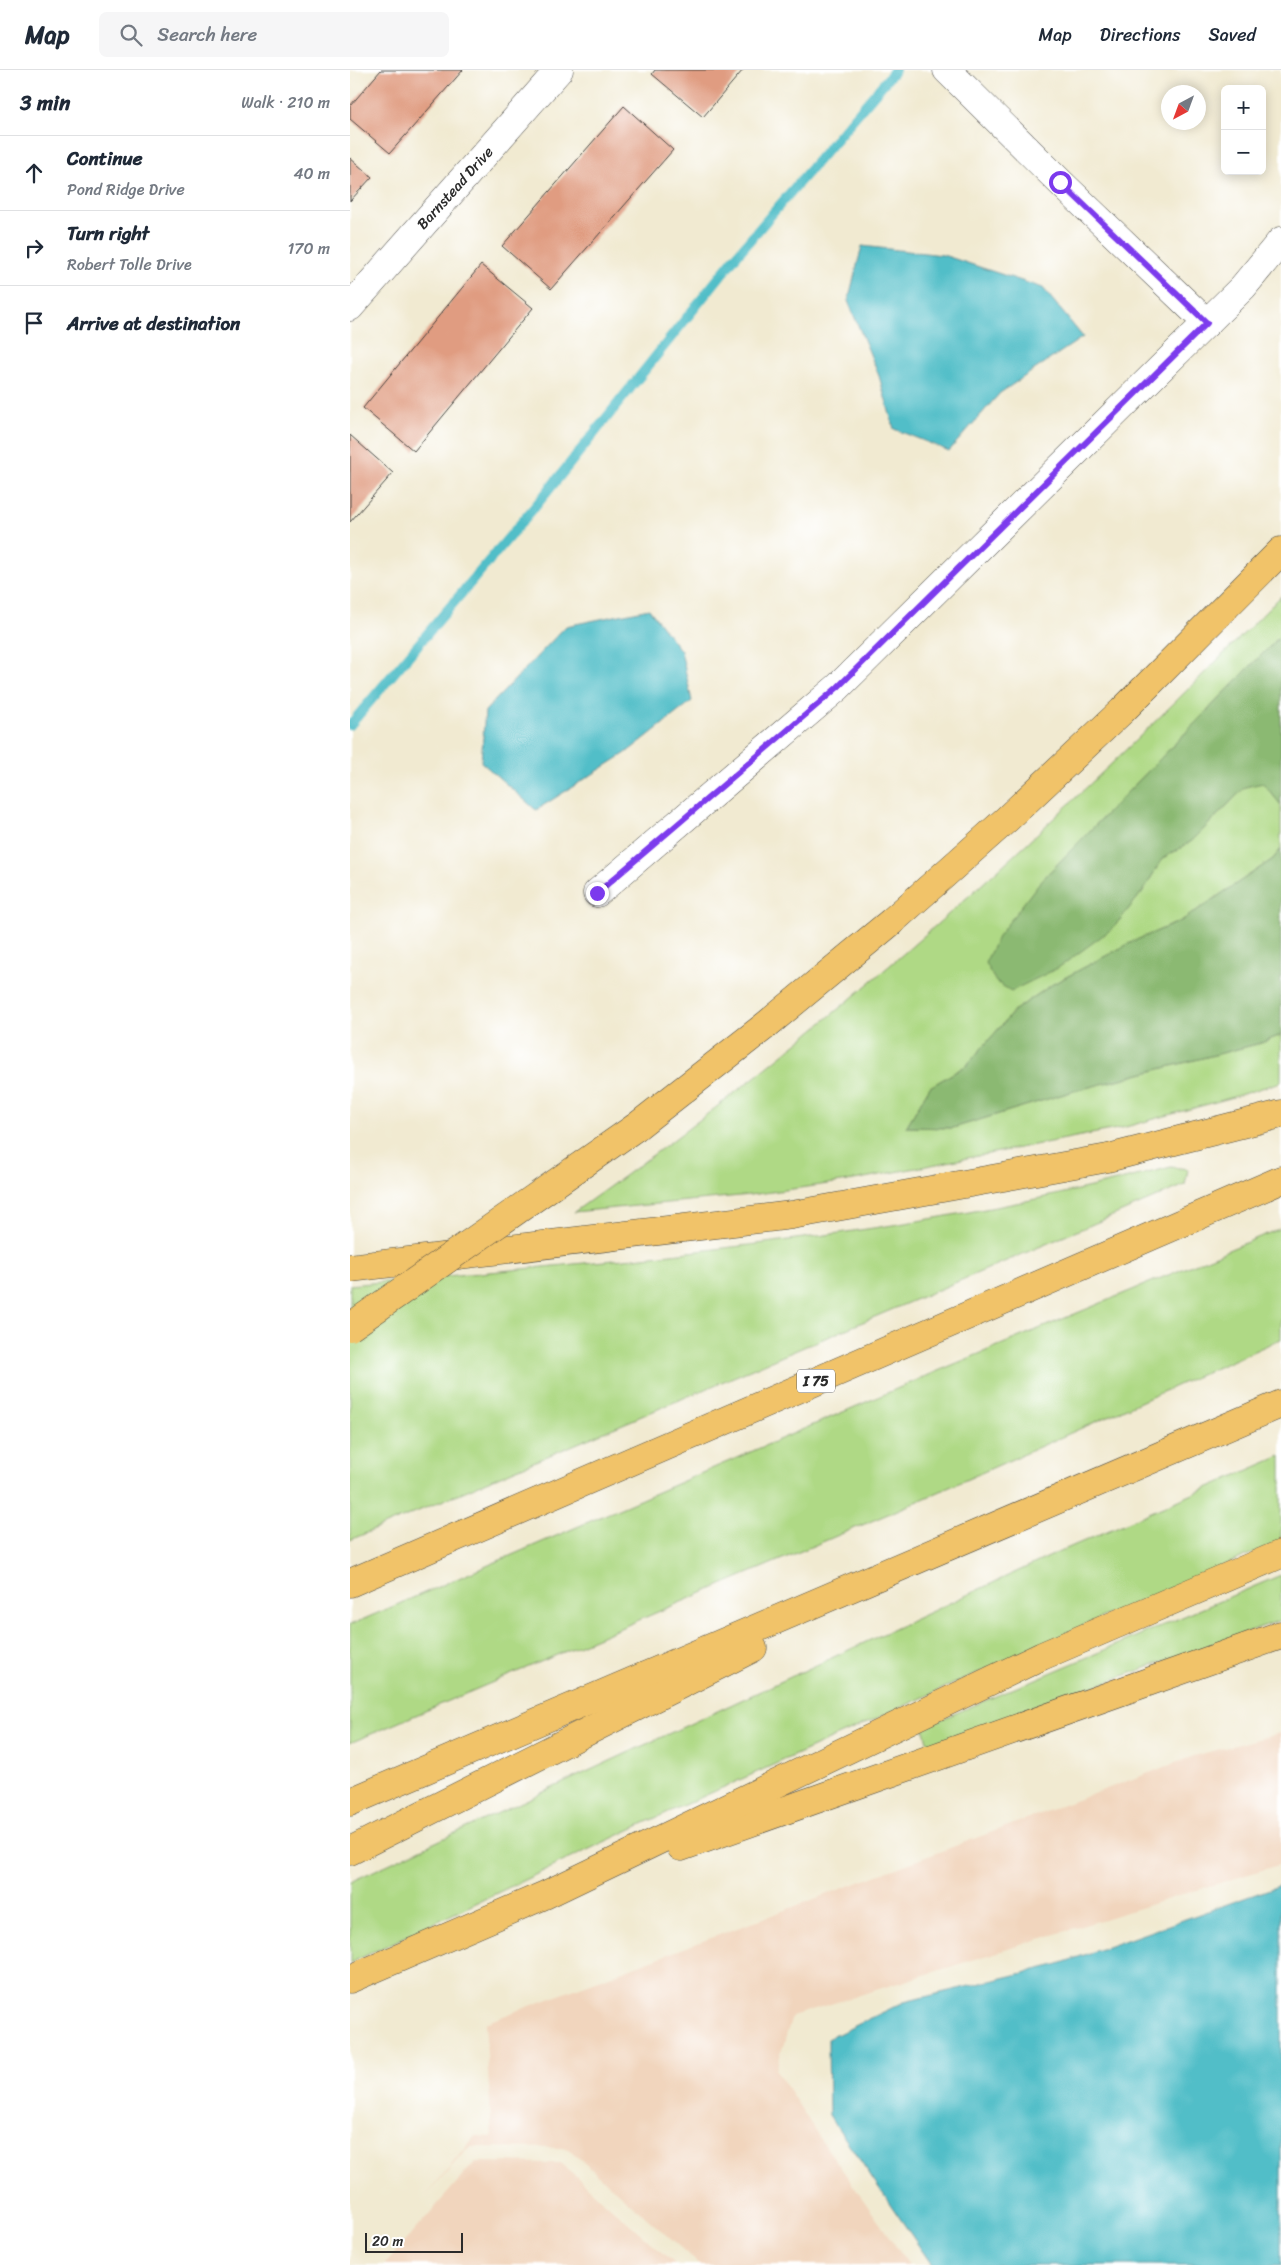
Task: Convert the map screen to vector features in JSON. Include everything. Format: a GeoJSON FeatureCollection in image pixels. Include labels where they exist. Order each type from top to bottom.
{"type":"FeatureCollection","features":[{"type":"Feature","properties":{"kind":"highway"},"geometry":{"type":"LineString","coordinates":[[350,1327],[636,1127],[765,1026],[891,922],[1000,825],[1122,711],[1281,551]]}},
{"type":"Feature","properties":{"kind":"highway"},"geometry":{"type":"LineString","coordinates":[[350,1268],[792,1215],[1108,1158],[1281,1114]]}},
{"type":"Feature","properties":{"kind":"highway","name":"I 75"},"geometry":{"type":"LineString","coordinates":[[350,1583],[1281,1180]]}},
{"type":"Feature","properties":{"kind":"highway"},"geometry":{"type":"LineString","coordinates":[[350,1802],[1281,1404]]}},
{"type":"Feature","properties":{"kind":"highway"},"geometry":{"type":"LineString","coordinates":[[350,1851],[992,1528]]}},
{"type":"Feature","properties":{"kind":"highway"},"geometry":{"type":"LineString","coordinates":[[350,1979],[545,1895],[1042,1656],[1281,1554]]}},
{"type":"Feature","properties":{"kind":"highway"},"geometry":{"type":"LineString","coordinates":[[545,1895],[1281,1635]]}},
{"type":"Feature","properties":{"kind":"street","name":"Barnstead Drive"},"geometry":{"type":"LineString","coordinates":[[350,306],[559,70]]}},
{"type":"Feature","properties":{"kind":"street"},"geometry":{"type":"LineString","coordinates":[[947,70],[1207,323]]}},
{"type":"Feature","properties":{"kind":"street"},"geometry":{"type":"LineString","coordinates":[[597,893],[838,687],[1243,288],[1281,241]]}},
{"type":"Feature","properties":{"kind":"shaded area"},"geometry":{"type":"Polygon","coordinates":[[[1281,1733],[1281,1864],[792,2016],[776,2070],[818,2135],[909,2265],[700,2265],[571,2151],[562,2148],[472,2147],[464,2152],[425,2197],[475,2136],[492,2137],[485,2023],[1194,1756],[1281,1733]]]}},
{"type":"Feature","properties":{"kind":"shaded area"},"geometry":{"type":"Polygon","coordinates":[[[475,2162],[561,2163],[676,2265],[384,2265],[475,2162]]]}},
{"type":"Feature","properties":{"kind":"green space"},"geometry":{"type":"Polygon","coordinates":[[[1281,596],[1281,635],[1039,883],[1113,928],[1143,891],[1162,859],[1192,841],[1245,787],[1263,782],[1281,805],[1281,849],[1273,859],[1181,921],[1134,941],[1053,984],[1015,1010],[967,1065],[930,1087],[906,1127],[953,1128],[1074,1091],[1261,1043],[1281,1035],[1281,1082],[1122,1128],[849,1181],[750,1195],[574,1212],[669,1143],[853,997],[1028,842],[1114,761],[1281,596]]]}},
{"type":"Feature","properties":{"kind":"green space"},"geometry":{"type":"Polygon","coordinates":[[[1281,635],[1281,805],[1263,783],[1245,787],[1192,841],[1162,859],[1143,891],[1113,928],[1058,968],[1011,991],[996,982],[985,963],[999,935],[1039,883],[1281,635]]]}},
{"type":"Feature","properties":{"kind":"green space"},"geometry":{"type":"Polygon","coordinates":[[[1281,849],[1281,1035],[1261,1043],[1074,1091],[953,1128],[906,1127],[930,1087],[967,1065],[1015,1010],[1053,984],[1134,941],[1181,921],[1273,859],[1281,849]]]}},
{"type":"Feature","properties":{"kind":"green space"},"geometry":{"type":"Polygon","coordinates":[[[1171,1167],[1188,1169],[1185,1185],[350,1540],[350,1285],[660,1255],[866,1229],[1070,1192],[1171,1167]]]}},
{"type":"Feature","properties":{"kind":"green space"},"geometry":{"type":"Polygon","coordinates":[[[1281,1228],[1281,1339],[914,1503],[350,1743],[350,1625],[938,1371],[1281,1228]]]}},
{"type":"Feature","properties":{"kind":"green space"},"geometry":{"type":"Polygon","coordinates":[[[1281,1456],[1281,1541],[1084,1625],[642,1824],[350,1963],[350,1882],[1068,1548],[1281,1456]]]}},
{"type":"Feature","properties":{"kind":"green space"},"geometry":{"type":"Polygon","coordinates":[[[1281,1575],[1281,1620],[928,1745],[923,1727],[1281,1575]]]}},
{"type":"Feature","properties":{"kind":"water"},"geometry":{"type":"Polygon","coordinates":[[[862,246],[943,255],[1043,288],[1083,337],[1000,393],[949,451],[894,429],[879,376],[848,301],[862,246]]]}},
{"type":"Feature","properties":{"kind":"water"},"geometry":{"type":"Polygon","coordinates":[[[649,609],[681,651],[692,701],[626,753],[536,810],[481,762],[485,711],[566,626],[649,609]]]}},
{"type":"Feature","properties":{"kind":"water"},"geometry":{"type":"Polygon","coordinates":[[[1281,1885],[1281,2265],[932,2265],[829,2115],[828,2039],[904,2002],[1056,1965],[1281,1885]]]}},
{"type":"Feature","properties":{"kind":"building"},"geometry":{"type":"Polygon","coordinates":[[[381,70],[463,70],[390,153],[350,119],[350,106],[381,70]]]}},
{"type":"Feature","properties":{"kind":"building"},"geometry":{"type":"Polygon","coordinates":[[[655,70],[743,70],[703,117],[652,74],[655,70]]]}},
{"type":"Feature","properties":{"kind":"building"},"geometry":{"type":"Polygon","coordinates":[[[624,106],[673,150],[551,289],[502,246],[624,106]]]}},
{"type":"Feature","properties":{"kind":"building"},"geometry":{"type":"Polygon","coordinates":[[[350,158],[372,177],[350,201],[350,158]]]}},
{"type":"Feature","properties":{"kind":"building"},"geometry":{"type":"Polygon","coordinates":[[[481,265],[533,308],[414,451],[363,408],[481,265]]]}},
{"type":"Feature","properties":{"kind":"building"},"geometry":{"type":"Polygon","coordinates":[[[350,435],[393,473],[350,522],[350,435]]]}},
{"type":"Feature","properties":{"kind":"waterway"},"geometry":{"type":"LineString","coordinates":[[350,725],[543,497],[737,255],[895,70]]}},
{"type":"Feature","properties":{"kind":"route"},"geometry":{"type":"LineString","coordinates":[[597,893],[838,687],[1207,323],[1060,182]]}}]}
